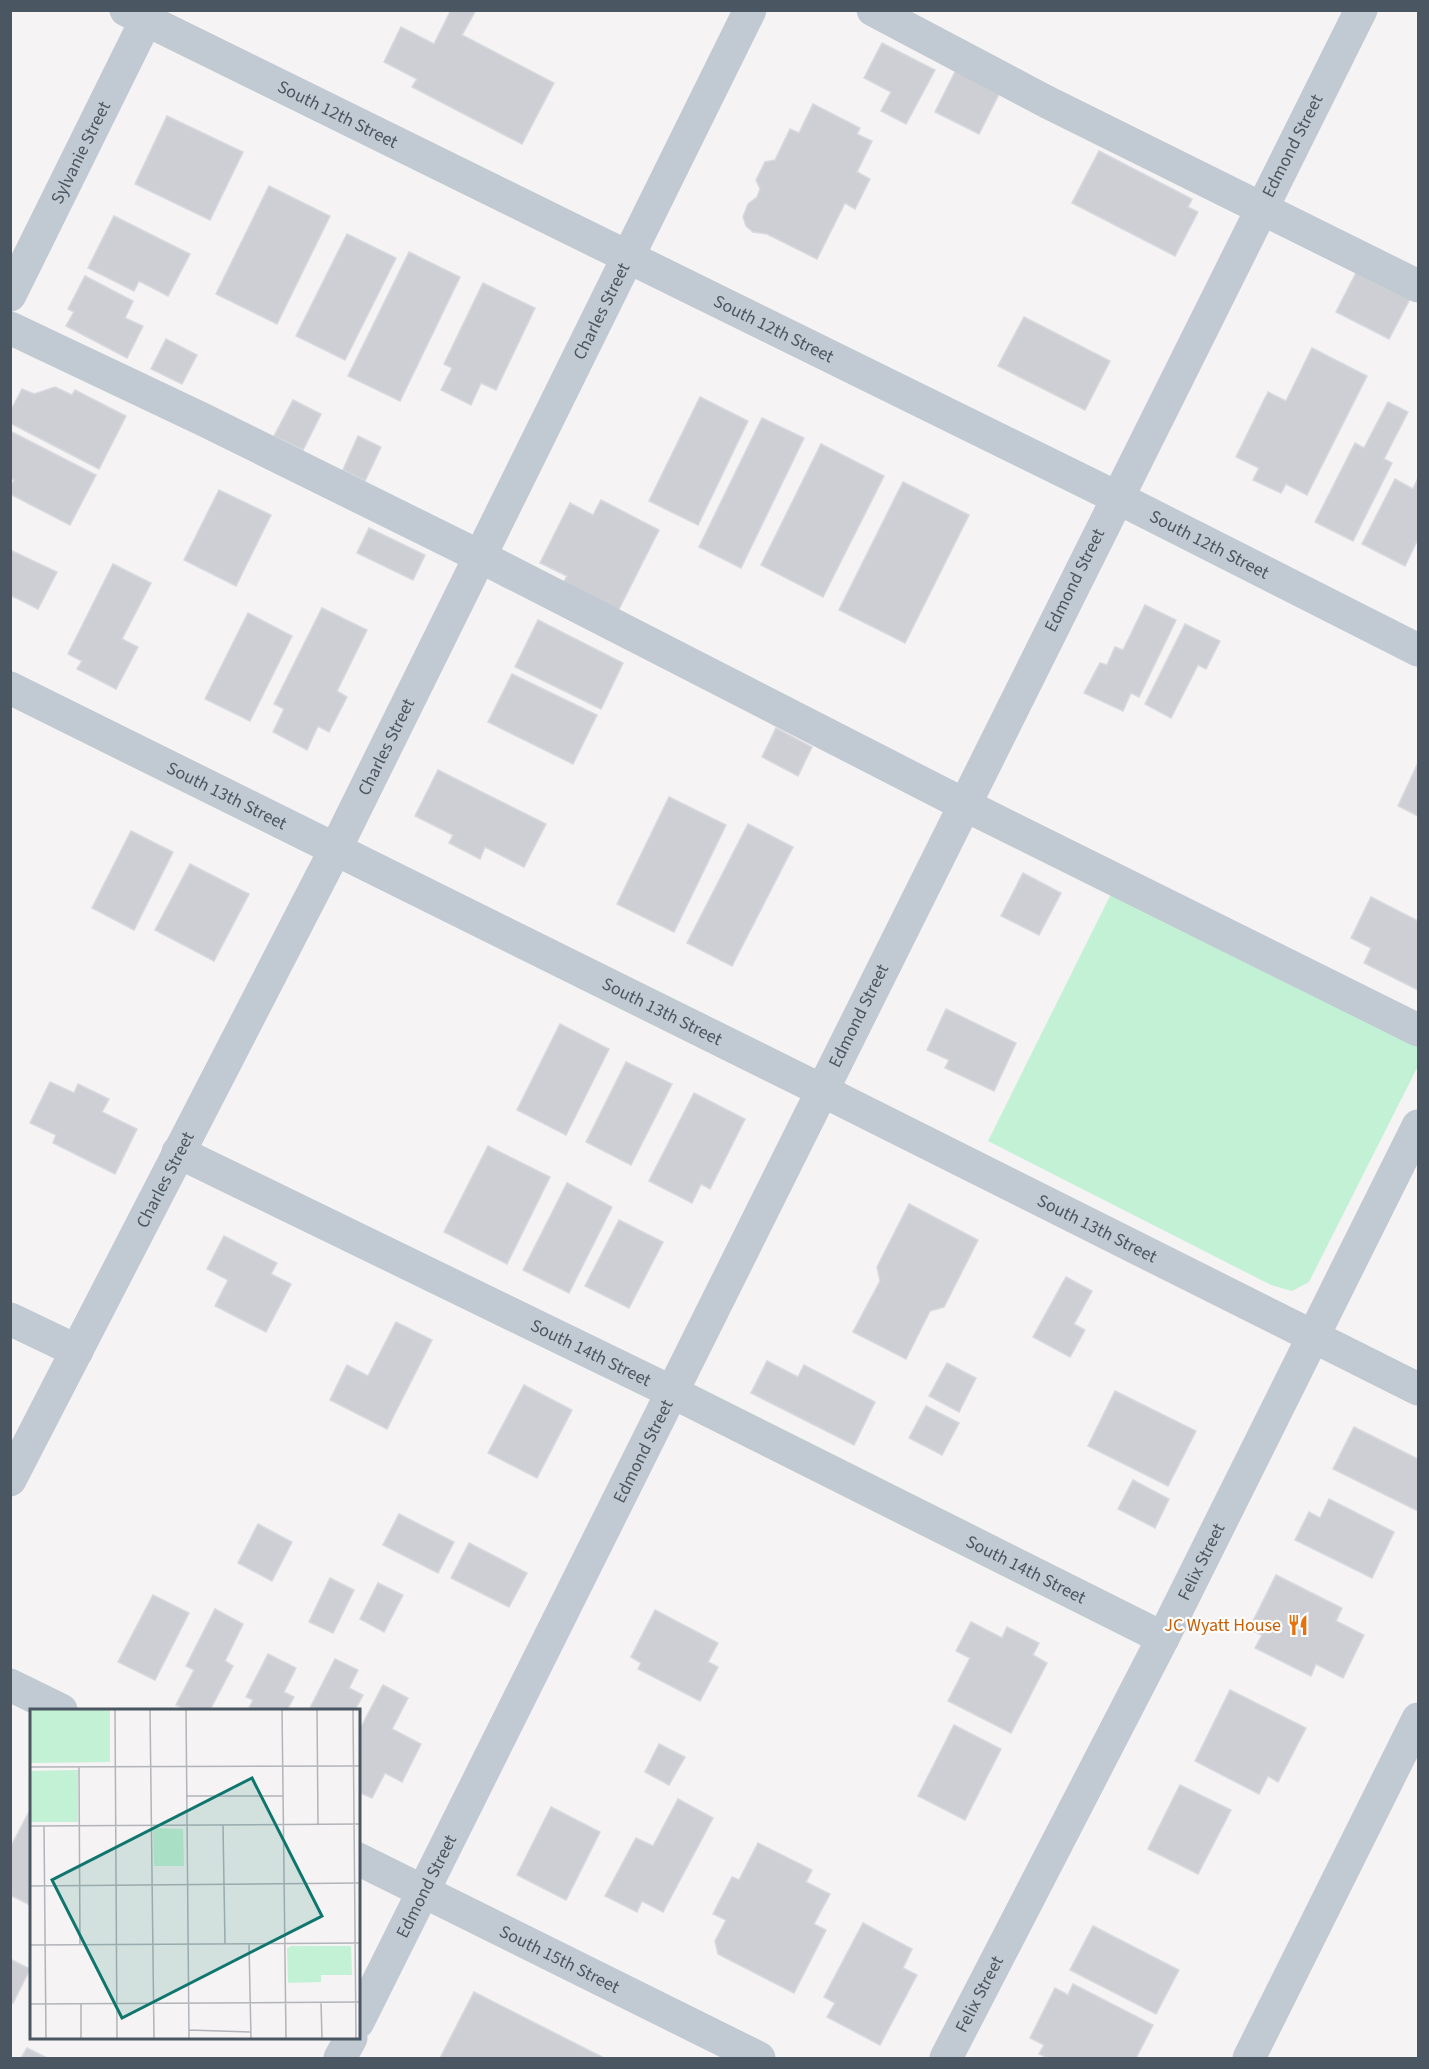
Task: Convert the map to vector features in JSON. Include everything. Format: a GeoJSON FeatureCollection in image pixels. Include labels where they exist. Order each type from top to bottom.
{"type":"FeatureCollection","features":[{"type":"Feature","properties":{"kind":"street","name":"Charles Street"},"geometry":{"type":"LineString","coordinates":[[10,1480],[335,850],[629,259],[750,10]]}},
{"type":"Feature","properties":{"kind":"street"},"geometry":{"type":"LineString","coordinates":[[873,10],[1047,102],[1419,286]]}},
{"type":"Feature","properties":{"kind":"street","name":"Edmond Street"},"geometry":{"type":"LineString","coordinates":[[360,2018],[1116,497],[1361,10]]}},
{"type":"Feature","properties":{"kind":"street","name":"South 12th Street"},"geometry":{"type":"LineString","coordinates":[[141,14],[629,259],[1116,497],[1419,650]]}},
{"type":"Feature","properties":{"kind":"street","name":"Sylvanie Street"},"geometry":{"type":"LineString","coordinates":[[10,295],[141,14]]}},
{"type":"Feature","properties":{"kind":"street"},"geometry":{"type":"LineString","coordinates":[[10,328],[213,424],[481,557],[963,804],[1419,1030]]}},
{"type":"Feature","properties":{"kind":"street","name":"South 13th Street"},"geometry":{"type":"LineString","coordinates":[[10,688],[1419,1389]]}},
{"type":"Feature","properties":{"kind":"street","name":"Felix Street"},"geometry":{"type":"LineString","coordinates":[[946,2058],[1163,1638],[1419,1126]]}},
{"type":"Feature","properties":{"kind":"street","name":"South 14th Street"},"geometry":{"type":"LineString","coordinates":[[178,1152],[672,1392],[1163,1638]]}},
{"type":"Feature","properties":{"kind":"street"},"geometry":{"type":"LineString","coordinates":[[10,1319],[77,1352]]}},
{"type":"Feature","properties":{"kind":"street"},"geometry":{"type":"LineString","coordinates":[[10,1685],[59,1709]]}},
{"type":"Feature","properties":{"kind":"street"},"geometry":{"type":"LineString","coordinates":[[1249,2058],[1419,1719]]}},
{"type":"Feature","properties":{"kind":"street","name":"South 15th Street"},"geometry":{"type":"LineString","coordinates":[[360,1860],[759,2058]]}},
{"type":"Feature","properties":{"kind":"street"},"geometry":{"type":"LineString","coordinates":[[340,2058],[350,2039]]}},
{"type":"Feature","properties":{"kind":"green space"},"geometry":{"type":"Polygon","coordinates":[[[1112,892],[1418,1045],[1418,1066],[1309,1282],[1292,1291],[1271,1285],[988,1141],[1112,892]]]}},
{"type":"Feature","properties":{"kind":"building"},"geometry":{"type":"Polygon","coordinates":[[[451,10],[476,10],[462,35],[554,83],[522,144],[412,87],[417,79],[384,62],[401,27],[434,44],[451,10]]]}},
{"type":"Feature","properties":{"kind":"building"},"geometry":{"type":"Polygon","coordinates":[[[882,43],[935,70],[906,124],[881,111],[891,92],[864,78],[882,43]]]}},
{"type":"Feature","properties":{"kind":"building"},"geometry":{"type":"Polygon","coordinates":[[[956,70],[1000,92],[979,134],[935,112],[956,70]]]}},
{"type":"Feature","properties":{"kind":"building"},"geometry":{"type":"Polygon","coordinates":[[[813,104],[860,128],[857,134],[872,141],[857,172],[870,179],[855,209],[845,203],[817,259],[767,234],[753,232],[746,226],[743,217],[748,204],[757,197],[760,189],[756,180],[765,162],[775,160],[790,129],[799,133],[813,104]]]}},
{"type":"Feature","properties":{"kind":"building"},"geometry":{"type":"Polygon","coordinates":[[[167,116],[243,152],[210,220],[135,184],[167,116]]]}},
{"type":"Feature","properties":{"kind":"building"},"geometry":{"type":"Polygon","coordinates":[[[1099,151],[1192,199],[1188,207],[1198,212],[1175,256],[1072,203],[1099,151]]]}},
{"type":"Feature","properties":{"kind":"building"},"geometry":{"type":"Polygon","coordinates":[[[269,186],[330,216],[277,324],[216,294],[269,186]]]}},
{"type":"Feature","properties":{"kind":"building"},"geometry":{"type":"Polygon","coordinates":[[[114,216],[190,254],[168,296],[139,281],[134,291],[88,268],[114,216]]]}},
{"type":"Feature","properties":{"kind":"building"},"geometry":{"type":"Polygon","coordinates":[[[347,234],[396,258],[345,360],[296,336],[347,234]]]}},
{"type":"Feature","properties":{"kind":"building"},"geometry":{"type":"Polygon","coordinates":[[[409,252],[460,277],[400,401],[348,376],[409,252]]]}},
{"type":"Feature","properties":{"kind":"building"},"geometry":{"type":"Polygon","coordinates":[[[1358,269],[1411,297],[1389,339],[1336,312],[1358,269]]]}},
{"type":"Feature","properties":{"kind":"building"},"geometry":{"type":"Polygon","coordinates":[[[85,276],[133,301],[125,318],[143,326],[127,358],[66,326],[74,312],[68,309],[85,276]]]}},
{"type":"Feature","properties":{"kind":"building"},"geometry":{"type":"Polygon","coordinates":[[[483,283],[535,308],[496,390],[481,383],[471,405],[441,390],[452,368],[444,364],[483,283]]]}},
{"type":"Feature","properties":{"kind":"building"},"geometry":{"type":"Polygon","coordinates":[[[1024,317],[1110,361],[1085,410],[998,366],[1024,317]]]}},
{"type":"Feature","properties":{"kind":"building"},"geometry":{"type":"Polygon","coordinates":[[[166,339],[197,355],[182,384],[151,369],[166,339]]]}},
{"type":"Feature","properties":{"kind":"building"},"geometry":{"type":"Polygon","coordinates":[[[1312,348],[1367,376],[1307,495],[1286,484],[1281,493],[1253,480],[1259,468],[1236,457],[1268,392],[1286,401],[1312,348]]]}},
{"type":"Feature","properties":{"kind":"building"},"geometry":{"type":"Polygon","coordinates":[[[55,387],[72,395],[75,390],[126,416],[99,469],[10,423],[10,412],[22,389],[34,394],[55,387]]]}},
{"type":"Feature","properties":{"kind":"building"},"geometry":{"type":"Polygon","coordinates":[[[700,397],[748,421],[698,525],[649,501],[700,397]]]}},
{"type":"Feature","properties":{"kind":"building"},"geometry":{"type":"Polygon","coordinates":[[[293,400],[321,414],[303,450],[274,436],[293,400]]]}},
{"type":"Feature","properties":{"kind":"building"},"geometry":{"type":"Polygon","coordinates":[[[1388,402],[1408,412],[1384,459],[1392,463],[1353,541],[1315,522],[1355,443],[1364,448],[1388,402]]]}},
{"type":"Feature","properties":{"kind":"building"},"geometry":{"type":"Polygon","coordinates":[[[762,418],[804,438],[741,568],[699,547],[762,418]]]}},
{"type":"Feature","properties":{"kind":"building"},"geometry":{"type":"Polygon","coordinates":[[[10,431],[96,475],[70,525],[10,494],[14,480],[10,478],[10,431]]]}},
{"type":"Feature","properties":{"kind":"building"},"geometry":{"type":"Polygon","coordinates":[[[358,436],[381,447],[365,481],[343,470],[358,436]]]}},
{"type":"Feature","properties":{"kind":"building"},"geometry":{"type":"Polygon","coordinates":[[[821,444],[884,476],[823,597],[761,565],[821,444]]]}},
{"type":"Feature","properties":{"kind":"building"},"geometry":{"type":"Polygon","coordinates":[[[1418,478],[1418,539],[1405,566],[1362,544],[1395,479],[1413,489],[1418,478]]]}},
{"type":"Feature","properties":{"kind":"building"},"geometry":{"type":"Polygon","coordinates":[[[903,482],[969,515],[905,643],[839,610],[903,482]]]}},
{"type":"Feature","properties":{"kind":"building"},"geometry":{"type":"Polygon","coordinates":[[[219,490],[271,515],[236,586],[184,560],[219,490]]]}},
{"type":"Feature","properties":{"kind":"building"},"geometry":{"type":"Polygon","coordinates":[[[601,500],[659,530],[616,615],[561,587],[567,576],[540,563],[570,503],[593,515],[601,500]]]}},
{"type":"Feature","properties":{"kind":"building"},"geometry":{"type":"Polygon","coordinates":[[[369,528],[425,555],[413,580],[357,553],[369,528]]]}},
{"type":"Feature","properties":{"kind":"building"},"geometry":{"type":"Polygon","coordinates":[[[10,550],[57,572],[38,609],[10,595],[10,550]]]}},
{"type":"Feature","properties":{"kind":"building"},"geometry":{"type":"Polygon","coordinates":[[[113,564],[151,583],[122,639],[138,647],[116,689],[77,669],[82,661],[68,654],[113,564]]]}},
{"type":"Feature","properties":{"kind":"building"},"geometry":{"type":"Polygon","coordinates":[[[1145,605],[1176,620],[1139,697],[1131,693],[1123,711],[1084,693],[1100,663],[1107,665],[1115,647],[1123,650],[1145,605]]]}},
{"type":"Feature","properties":{"kind":"building"},"geometry":{"type":"Polygon","coordinates":[[[322,608],[367,630],[337,691],[347,697],[329,732],[318,726],[307,750],[273,732],[284,709],[274,704],[322,608]]]}},
{"type":"Feature","properties":{"kind":"building"},"geometry":{"type":"Polygon","coordinates":[[[248,613],[292,636],[250,721],[205,699],[248,613]]]}},
{"type":"Feature","properties":{"kind":"building"},"geometry":{"type":"Polygon","coordinates":[[[538,620],[623,663],[601,709],[515,667],[538,620]]]}},
{"type":"Feature","properties":{"kind":"building"},"geometry":{"type":"Polygon","coordinates":[[[1185,624],[1220,641],[1206,669],[1198,665],[1171,718],[1145,704],[1185,624]]]}},
{"type":"Feature","properties":{"kind":"building"},"geometry":{"type":"Polygon","coordinates":[[[512,674],[597,715],[573,764],[488,722],[512,674]]]}},
{"type":"Feature","properties":{"kind":"building"},"geometry":{"type":"Polygon","coordinates":[[[776,728],[812,747],[798,776],[762,757],[776,728]]]}},
{"type":"Feature","properties":{"kind":"building"},"geometry":{"type":"Polygon","coordinates":[[[1418,763],[1418,816],[1398,806],[1418,763]]]}},
{"type":"Feature","properties":{"kind":"building"},"geometry":{"type":"Polygon","coordinates":[[[438,770],[546,824],[524,867],[485,847],[480,859],[449,843],[453,835],[415,816],[438,770]]]}},
{"type":"Feature","properties":{"kind":"building"},"geometry":{"type":"Polygon","coordinates":[[[669,797],[726,825],[674,932],[617,904],[669,797]]]}},
{"type":"Feature","properties":{"kind":"building"},"geometry":{"type":"Polygon","coordinates":[[[748,824],[793,847],[732,966],[687,943],[748,824]]]}},
{"type":"Feature","properties":{"kind":"building"},"geometry":{"type":"Polygon","coordinates":[[[131,831],[173,852],[134,930],[92,908],[131,831]]]}},
{"type":"Feature","properties":{"kind":"building"},"geometry":{"type":"Polygon","coordinates":[[[190,864],[249,894],[214,961],[155,930],[190,864]]]}},
{"type":"Feature","properties":{"kind":"building"},"geometry":{"type":"Polygon","coordinates":[[[1023,873],[1061,893],[1039,935],[1001,916],[1023,873]]]}},
{"type":"Feature","properties":{"kind":"building"},"geometry":{"type":"Polygon","coordinates":[[[1371,897],[1418,921],[1418,990],[1364,963],[1371,948],[1351,938],[1371,897]]]}},
{"type":"Feature","properties":{"kind":"building"},"geometry":{"type":"Polygon","coordinates":[[[946,1009],[1016,1043],[994,1091],[945,1068],[949,1060],[927,1050],[946,1009]]]}},
{"type":"Feature","properties":{"kind":"building"},"geometry":{"type":"Polygon","coordinates":[[[560,1024],[609,1049],[566,1135],[517,1110],[560,1024]]]}},
{"type":"Feature","properties":{"kind":"building"},"geometry":{"type":"Polygon","coordinates":[[[626,1062],[672,1084],[631,1165],[586,1142],[626,1062]]]}},
{"type":"Feature","properties":{"kind":"building"},"geometry":{"type":"Polygon","coordinates":[[[50,1082],[74,1093],[78,1084],[109,1099],[102,1112],[137,1129],[115,1174],[53,1143],[56,1135],[30,1123],[50,1082]]]}},
{"type":"Feature","properties":{"kind":"building"},"geometry":{"type":"Polygon","coordinates":[[[694,1093],[745,1119],[710,1189],[701,1184],[692,1203],[649,1181],[694,1093]]]}},
{"type":"Feature","properties":{"kind":"building"},"geometry":{"type":"Polygon","coordinates":[[[488,1146],[550,1177],[507,1264],[444,1232],[488,1146]]]}},
{"type":"Feature","properties":{"kind":"building"},"geometry":{"type":"Polygon","coordinates":[[[567,1183],[612,1207],[569,1293],[523,1270],[567,1183]]]}},
{"type":"Feature","properties":{"kind":"building"},"geometry":{"type":"Polygon","coordinates":[[[909,1204],[978,1240],[944,1307],[930,1311],[906,1359],[853,1332],[880,1281],[877,1267],[909,1204]]]}},
{"type":"Feature","properties":{"kind":"building"},"geometry":{"type":"Polygon","coordinates":[[[619,1220],[663,1242],[629,1308],[585,1286],[619,1220]]]}},
{"type":"Feature","properties":{"kind":"building"},"geometry":{"type":"Polygon","coordinates":[[[224,1236],[277,1263],[271,1274],[291,1284],[266,1332],[215,1306],[228,1280],[207,1269],[224,1236]]]}},
{"type":"Feature","properties":{"kind":"building"},"geometry":{"type":"Polygon","coordinates":[[[1066,1277],[1092,1291],[1074,1324],[1085,1330],[1070,1357],[1033,1337],[1066,1277]]]}},
{"type":"Feature","properties":{"kind":"building"},"geometry":{"type":"Polygon","coordinates":[[[396,1322],[432,1340],[387,1429],[330,1400],[347,1365],[368,1376],[396,1322]]]}},
{"type":"Feature","properties":{"kind":"building"},"geometry":{"type":"Polygon","coordinates":[[[767,1361],[798,1377],[804,1365],[875,1402],[854,1445],[751,1393],[767,1361]]]}},
{"type":"Feature","properties":{"kind":"building"},"geometry":{"type":"Polygon","coordinates":[[[947,1363],[976,1378],[959,1412],[929,1396],[947,1363]]]}},
{"type":"Feature","properties":{"kind":"building"},"geometry":{"type":"Polygon","coordinates":[[[524,1385],[572,1410],[537,1478],[488,1453],[524,1385]]]}},
{"type":"Feature","properties":{"kind":"building"},"geometry":{"type":"Polygon","coordinates":[[[1115,1391],[1196,1431],[1168,1486],[1088,1446],[1115,1391]]]}},
{"type":"Feature","properties":{"kind":"building"},"geometry":{"type":"Polygon","coordinates":[[[926,1406],[959,1423],[942,1455],[909,1438],[926,1406]]]}},
{"type":"Feature","properties":{"kind":"building"},"geometry":{"type":"Polygon","coordinates":[[[1354,1427],[1418,1459],[1418,1511],[1333,1469],[1354,1427]]]}},
{"type":"Feature","properties":{"kind":"building"},"geometry":{"type":"Polygon","coordinates":[[[1133,1480],[1169,1499],[1155,1528],[1118,1509],[1133,1480]]]}},
{"type":"Feature","properties":{"kind":"building"},"geometry":{"type":"Polygon","coordinates":[[[1329,1499],[1394,1532],[1372,1578],[1295,1540],[1309,1512],[1320,1518],[1329,1499]]]}},
{"type":"Feature","properties":{"kind":"building"},"geometry":{"type":"Polygon","coordinates":[[[399,1514],[454,1542],[438,1573],[383,1545],[399,1514]]]}},
{"type":"Feature","properties":{"kind":"building"},"geometry":{"type":"Polygon","coordinates":[[[258,1524],[292,1542],[272,1581],[238,1563],[258,1524]]]}},
{"type":"Feature","properties":{"kind":"building"},"geometry":{"type":"Polygon","coordinates":[[[469,1543],[527,1573],[509,1607],[451,1578],[469,1543]]]}},
{"type":"Feature","properties":{"kind":"building","name":"JC Wyatt House"},"geometry":{"type":"Polygon","coordinates":[[[1276,1575],[1342,1608],[1336,1621],[1364,1635],[1343,1678],[1316,1664],[1311,1676],[1255,1648],[1262,1635],[1249,1629],[1276,1575]]]}},
{"type":"Feature","properties":{"kind":"building"},"geometry":{"type":"Polygon","coordinates":[[[330,1578],[354,1590],[333,1633],[309,1622],[330,1578]]]}},
{"type":"Feature","properties":{"kind":"building"},"geometry":{"type":"Polygon","coordinates":[[[378,1583],[403,1595],[384,1632],[360,1619],[378,1583]]]}},
{"type":"Feature","properties":{"kind":"building"},"geometry":{"type":"Polygon","coordinates":[[[153,1595],[189,1613],[155,1680],[118,1662],[153,1595]]]}},
{"type":"Feature","properties":{"kind":"building"},"geometry":{"type":"Polygon","coordinates":[[[215,1609],[243,1624],[225,1661],[233,1666],[211,1709],[185,1709],[176,1705],[194,1670],[186,1666],[215,1609]]]}},
{"type":"Feature","properties":{"kind":"building"},"geometry":{"type":"Polygon","coordinates":[[[655,1610],[718,1643],[708,1662],[718,1667],[700,1701],[638,1669],[641,1663],[631,1657],[655,1610]]]}},
{"type":"Feature","properties":{"kind":"building"},"geometry":{"type":"Polygon","coordinates":[[[971,1622],[1002,1638],[1007,1627],[1039,1643],[1033,1655],[1047,1663],[1011,1733],[948,1701],[970,1658],[956,1651],[971,1622]]]}},
{"type":"Feature","properties":{"kind":"building"},"geometry":{"type":"Polygon","coordinates":[[[268,1654],[296,1668],[284,1692],[294,1697],[288,1709],[248,1709],[253,1700],[246,1697],[268,1654]]]}},
{"type":"Feature","properties":{"kind":"building"},"geometry":{"type":"Polygon","coordinates":[[[335,1659],[358,1670],[349,1688],[363,1695],[356,1709],[310,1709],[335,1659]]]}},
{"type":"Feature","properties":{"kind":"building"},"geometry":{"type":"Polygon","coordinates":[[[383,1685],[408,1698],[392,1729],[421,1744],[402,1782],[385,1773],[372,1798],[360,1793],[360,1729],[383,1685]]]}},
{"type":"Feature","properties":{"kind":"building"},"geometry":{"type":"Polygon","coordinates":[[[1230,1690],[1306,1728],[1278,1782],[1268,1776],[1259,1794],[1195,1761],[1230,1690]]]}},
{"type":"Feature","properties":{"kind":"building"},"geometry":{"type":"Polygon","coordinates":[[[954,1725],[1001,1749],[965,1820],[918,1796],[954,1725]]]}},
{"type":"Feature","properties":{"kind":"building"},"geometry":{"type":"Polygon","coordinates":[[[659,1744],[685,1757],[669,1785],[645,1772],[659,1744]]]}},
{"type":"Feature","properties":{"kind":"building"},"geometry":{"type":"Polygon","coordinates":[[[1180,1785],[1231,1810],[1198,1874],[1148,1849],[1180,1785]]]}},
{"type":"Feature","properties":{"kind":"building"},"geometry":{"type":"Polygon","coordinates":[[[678,1799],[713,1818],[663,1912],[642,1901],[637,1912],[605,1896],[636,1838],[653,1846],[678,1799]]]}},
{"type":"Feature","properties":{"kind":"building"},"geometry":{"type":"Polygon","coordinates":[[[551,1807],[600,1832],[566,1900],[517,1875],[551,1807]]]}},
{"type":"Feature","properties":{"kind":"building"},"geometry":{"type":"Polygon","coordinates":[[[30,1812],[30,1905],[10,1895],[10,1848],[30,1812]]]}},
{"type":"Feature","properties":{"kind":"building"},"geometry":{"type":"Polygon","coordinates":[[[758,1843],[812,1870],[806,1882],[830,1894],[814,1924],[826,1930],[794,1993],[718,1954],[715,1941],[726,1920],[713,1914],[732,1877],[739,1880],[758,1843]]]}},
{"type":"Feature","properties":{"kind":"building"},"geometry":{"type":"Polygon","coordinates":[[[863,1923],[912,1949],[903,1968],[917,1975],[880,2045],[827,2017],[835,2003],[824,1997],[863,1923]]]}},
{"type":"Feature","properties":{"kind":"building"},"geometry":{"type":"Polygon","coordinates":[[[1093,1926],[1179,1970],[1156,2014],[1070,1970],[1093,1926]]]}},
{"type":"Feature","properties":{"kind":"building"},"geometry":{"type":"Polygon","coordinates":[[[10,1959],[30,1969],[13,2003],[10,2002],[10,1959]]]}},
{"type":"Feature","properties":{"kind":"building"},"geometry":{"type":"Polygon","coordinates":[[[1073,1984],[1153,2025],[1136,2058],[1048,2058],[1039,2054],[1044,2045],[1030,2038],[1055,1988],[1068,1995],[1073,1984]]]}},
{"type":"Feature","properties":{"kind":"building"},"geometry":{"type":"Polygon","coordinates":[[[474,1992],[604,2058],[440,2058],[474,1992]]]}},
{"type":"Feature","properties":{"kind":"building"},"geometry":{"type":"Polygon","coordinates":[[[27,2048],[47,2058],[21,2058],[27,2048]]]}},
{"type":"Feature","properties":{"kind":"place","name":"JC Wyatt House"},"geometry":{"type":"Point","coordinates":[1298,1625]}}]}
